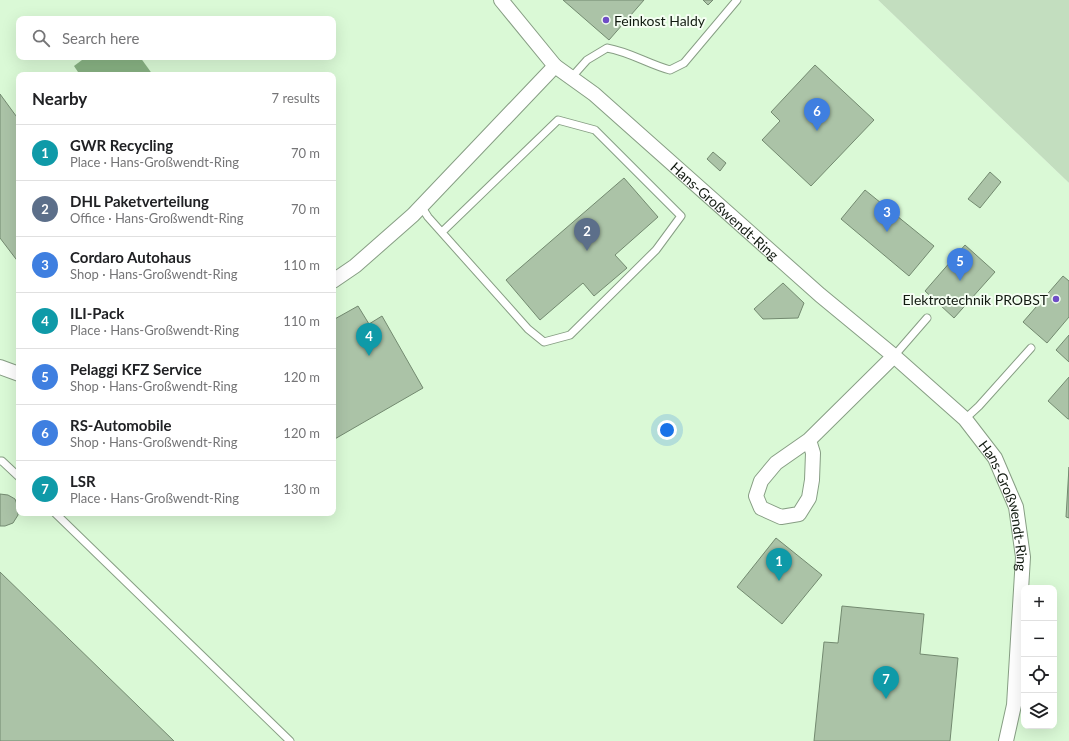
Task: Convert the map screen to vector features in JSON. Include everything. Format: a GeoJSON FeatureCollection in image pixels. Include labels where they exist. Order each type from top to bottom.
{"type":"FeatureCollection","features":[{"type":"Feature","properties":{"kind":"street","name":"Hans-Großwendt-Ring"},"geometry":{"type":"LineString","coordinates":[[501,0],[555,66],[594,94],[820,295],[894,356],[965,419],[995,458],[1016,507],[1023,557],[1014,705],[1006,741]]}},
{"type":"Feature","properties":{"kind":"street"},"geometry":{"type":"LineString","coordinates":[[336,279],[355,266],[413,215],[555,66]]}},
{"type":"Feature","properties":{"kind":"street"},"geometry":{"type":"LineString","coordinates":[[809,440],[812,453],[810,498],[799,514],[781,517],[761,508],[756,496],[761,481],[776,463],[809,440],[894,356]]}},
{"type":"Feature","properties":{"kind":"street"},"geometry":{"type":"LineString","coordinates":[[1,370],[16,373]]}},
{"type":"Feature","properties":{"kind":"lane"},"geometry":{"type":"LineString","coordinates":[[571,78],[587,60],[607,48],[629,53],[670,70],[684,63],[737,0]]}},
{"type":"Feature","properties":{"kind":"lane"},"geometry":{"type":"LineString","coordinates":[[421,206],[428,217],[528,329],[544,342],[570,334],[656,250],[681,216],[595,130],[558,120],[442,232]]}},
{"type":"Feature","properties":{"kind":"lane"},"geometry":{"type":"LineString","coordinates":[[894,356],[927,318]]}},
{"type":"Feature","properties":{"kind":"lane"},"geometry":{"type":"LineString","coordinates":[[965,419],[979,406],[1031,348]]}},
{"type":"Feature","properties":{"kind":"lane"},"geometry":{"type":"LineString","coordinates":[[0,461],[2,461],[16,474]]}},
{"type":"Feature","properties":{"kind":"lane"},"geometry":{"type":"LineString","coordinates":[[59,516],[290,741]]}},
{"type":"Feature","properties":{"kind":"shaded area"},"geometry":{"type":"Polygon","coordinates":[[[0,0],[878,0],[1069,183],[1069,741],[0,741],[0,0]]]}},
{"type":"Feature","properties":{"kind":"shaded area"},"geometry":{"type":"Polygon","coordinates":[[[878,0],[1069,0],[1069,183],[878,0]]]}},
{"type":"Feature","properties":{"kind":"shaded area"},"geometry":{"type":"Polygon","coordinates":[[[82,60],[142,60],[151,72],[78,72],[74,66],[82,60]]]}},
{"type":"Feature","properties":{"kind":"building","name":"Feinkost Haldy"},"geometry":{"type":"Polygon","coordinates":[[[563,0],[644,0],[609,40],[563,0]]]}},
{"type":"Feature","properties":{"kind":"building","name":"Feinkost Haldy"},"geometry":{"type":"Polygon","coordinates":[[[703,0],[713,0],[708,5],[703,0]]]}},
{"type":"Feature","properties":{"kind":"building"},"geometry":{"type":"Polygon","coordinates":[[[815,65],[874,120],[811,186],[762,140],[780,121],[771,112],[815,65]]]}},
{"type":"Feature","properties":{"kind":"building"},"geometry":{"type":"Polygon","coordinates":[[[0,94],[16,116],[16,259],[0,238],[0,94]]]}},
{"type":"Feature","properties":{"kind":"building"},"geometry":{"type":"Polygon","coordinates":[[[713,152],[726,163],[720,171],[707,159],[713,152]]]}},
{"type":"Feature","properties":{"kind":"building"},"geometry":{"type":"Polygon","coordinates":[[[990,172],[1001,182],[980,208],[968,199],[990,172]]]}},
{"type":"Feature","properties":{"kind":"building"},"geometry":{"type":"Polygon","coordinates":[[[624,178],[658,217],[615,255],[627,268],[594,296],[583,283],[540,320],[506,280],[624,178]]]}},
{"type":"Feature","properties":{"kind":"building"},"geometry":{"type":"Polygon","coordinates":[[[865,190],[934,246],[909,276],[841,219],[865,190]]]}},
{"type":"Feature","properties":{"kind":"building"},"geometry":{"type":"Polygon","coordinates":[[[965,245],[995,272],[954,318],[925,291],[965,245]]]}},
{"type":"Feature","properties":{"kind":"building","name":"Elektrotechnik PROBST"},"geometry":{"type":"Polygon","coordinates":[[[1063,276],[1069,281],[1069,317],[1047,343],[1023,322],[1063,276]]]}},
{"type":"Feature","properties":{"kind":"building"},"geometry":{"type":"Polygon","coordinates":[[[783,283],[804,303],[798,318],[763,319],[754,309],[783,283]]]}},
{"type":"Feature","properties":{"kind":"building"},"geometry":{"type":"Polygon","coordinates":[[[358,306],[369,324],[382,316],[423,388],[336,438],[336,318],[358,306]]]}},
{"type":"Feature","properties":{"kind":"building"},"geometry":{"type":"Polygon","coordinates":[[[1069,335],[1069,362],[1056,350],[1069,335]]]}},
{"type":"Feature","properties":{"kind":"building"},"geometry":{"type":"Polygon","coordinates":[[[1069,377],[1069,419],[1068,419],[1048,401],[1069,377]]]}},
{"type":"Feature","properties":{"kind":"building"},"geometry":{"type":"Polygon","coordinates":[[[1069,467],[1069,518],[1066,517],[1069,467]]]}},
{"type":"Feature","properties":{"kind":"building"},"geometry":{"type":"Polygon","coordinates":[[[0,494],[8,495],[15,499],[16,516],[17,516],[13,523],[0,526],[0,494]]]}},
{"type":"Feature","properties":{"kind":"building"},"geometry":{"type":"Polygon","coordinates":[[[776,538],[822,575],[782,624],[737,587],[776,538]]]}},
{"type":"Feature","properties":{"kind":"building"},"geometry":{"type":"Polygon","coordinates":[[[0,572],[174,741],[0,741],[0,572]]]}},
{"type":"Feature","properties":{"kind":"building"},"geometry":{"type":"Polygon","coordinates":[[[842,606],[924,614],[920,654],[958,658],[950,741],[814,741],[824,642],[838,643],[842,606]]]}},
{"type":"Feature","properties":{"kind":"place","name":"Feinkost Haldy"},"geometry":{"type":"Point","coordinates":[606,20]}},
{"type":"Feature","properties":{"kind":"place","name":"RS-Automobile"},"geometry":{"type":"Point","coordinates":[817,131]}},
{"type":"Feature","properties":{"kind":"place","name":"Cordaro Autohaus"},"geometry":{"type":"Point","coordinates":[887,232]}},
{"type":"Feature","properties":{"kind":"place","name":"DHL Paketverteilung"},"geometry":{"type":"Point","coordinates":[587,251]}},
{"type":"Feature","properties":{"kind":"place","name":"Pelaggi KFZ Service"},"geometry":{"type":"Point","coordinates":[960,281]}},
{"type":"Feature","properties":{"kind":"place","name":"Elektrotechnik PROBST"},"geometry":{"type":"Point","coordinates":[1056,299]}},
{"type":"Feature","properties":{"kind":"place","name":"ILI-Pack"},"geometry":{"type":"Point","coordinates":[369,356]}},
{"type":"Feature","properties":{"kind":"place","name":"GWR Recycling"},"geometry":{"type":"Point","coordinates":[779,581]}},
{"type":"Feature","properties":{"kind":"place","name":"LSR"},"geometry":{"type":"Point","coordinates":[886,699]}}]}
